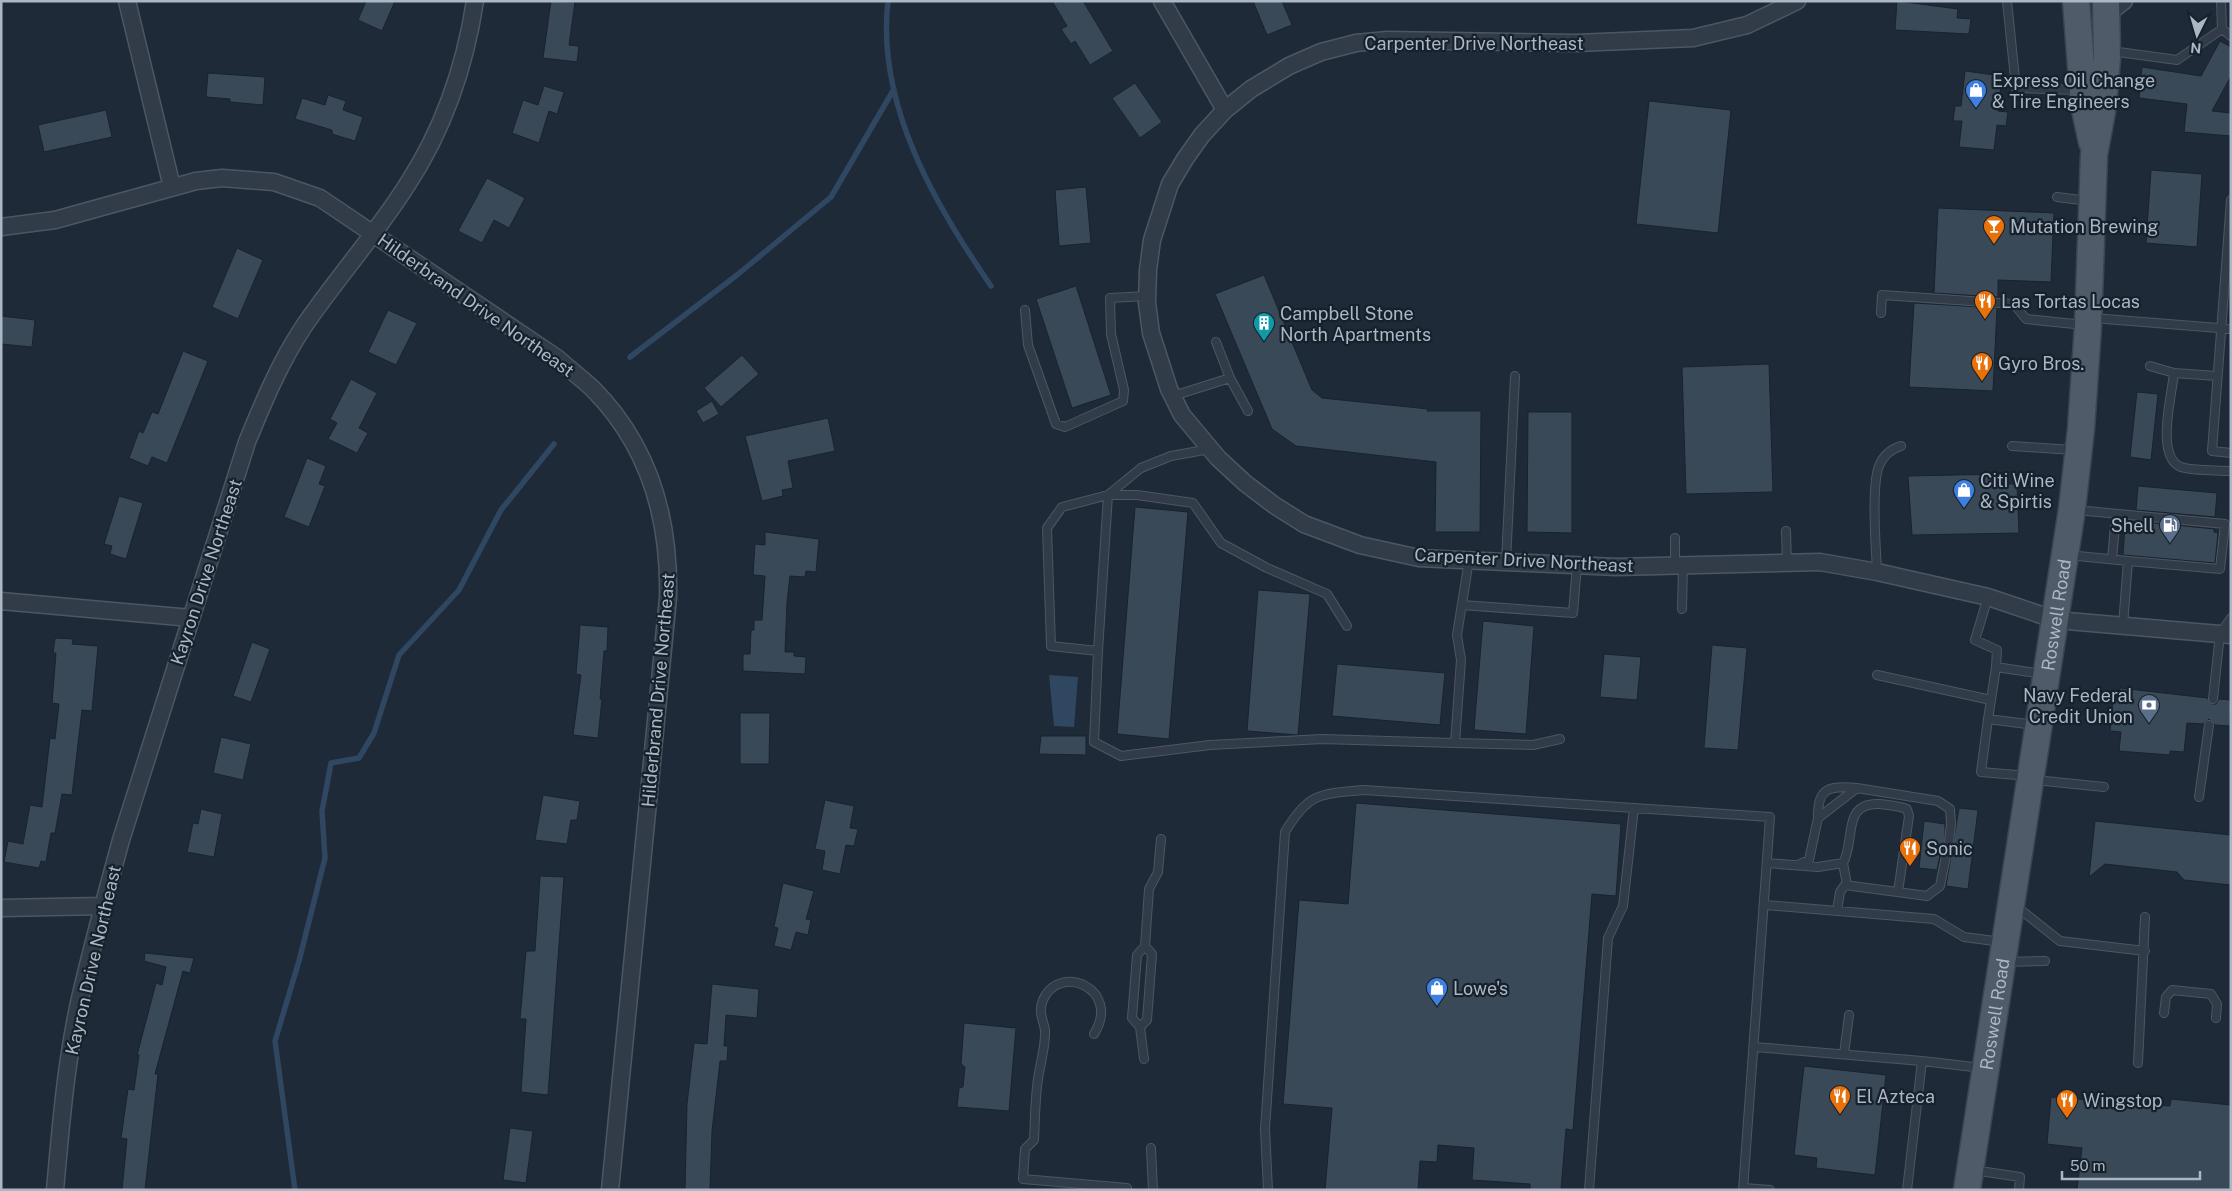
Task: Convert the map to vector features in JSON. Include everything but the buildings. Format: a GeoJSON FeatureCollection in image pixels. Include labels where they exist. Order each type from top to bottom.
{"type":"FeatureCollection","features":[{"type":"Feature","properties":{"kind":"main road","name":"Roswell Road"},"geometry":{"type":"LineString","coordinates":[[2094,154],[2103,106],[2112,6]]}},
{"type":"Feature","properties":{"kind":"main road","name":"Roswell Road"},"geometry":{"type":"LineString","coordinates":[[1969,1180],[2066,555],[2079,450],[2088,322],[2094,202],[2094,154],[2082,90],[2074,7]]}},
{"type":"Feature","properties":{"kind":"street"},"geometry":{"type":"LineString","coordinates":[[127,1],[172,187]]}},
{"type":"Feature","properties":{"kind":"street","name":"Kayron Drive Northeast"},"geometry":{"type":"LineString","coordinates":[[55,1190],[65,1086],[81,996],[103,906],[121,840],[247,442],[268,392],[303,328],[408,185],[436,133],[456,82],[475,1]]}},
{"type":"Feature","properties":{"kind":"street"},"geometry":{"type":"LineString","coordinates":[[1162,1],[1225,110]]}},
{"type":"Feature","properties":{"kind":"street","name":"Carpenter Drive Northeast"},"geometry":{"type":"LineString","coordinates":[[1797,1],[1764,19],[1729,31],[1664,40],[1525,43],[1387,40],[1356,44],[1321,52],[1289,66],[1252,89],[1225,110],[1202,134],[1185,158],[1170,184],[1152,240],[1148,270],[1151,333],[1172,396],[1182,415],[1210,449],[1245,483],[1304,524],[1360,545],[1419,558],[1577,565],[1679,566],[1820,562],[1877,572],[1988,597],[2056,620],[2225,635]]}},
{"type":"Feature","properties":{"kind":"street","name":"Hilderbrand Drive Northeast"},"geometry":{"type":"LineString","coordinates":[[1,227],[55,220],[196,181],[248,178],[274,182],[320,198],[557,358],[592,388],[619,420],[640,455],[656,493],[666,533],[669,565],[668,598],[610,1190]]}},
{"type":"Feature","properties":{"kind":"street"},"geometry":{"type":"LineString","coordinates":[[1,601],[191,618]]}},
{"type":"Feature","properties":{"kind":"street"},"geometry":{"type":"LineString","coordinates":[[1,908],[103,906]]}},
{"type":"Feature","properties":{"kind":"lane"},"geometry":{"type":"LineString","coordinates":[[2007,1],[2016,88],[2082,90]]}},
{"type":"Feature","properties":{"kind":"lane"},"geometry":{"type":"LineString","coordinates":[[2221,1],[2222,29]]}},
{"type":"Feature","properties":{"kind":"lane"},"geometry":{"type":"LineString","coordinates":[[2222,29],[2231,36]]}},
{"type":"Feature","properties":{"kind":"lane"},"geometry":{"type":"LineString","coordinates":[[2107,51],[2177,60],[2222,29]]}},
{"type":"Feature","properties":{"kind":"lane"},"geometry":{"type":"LineString","coordinates":[[2058,197],[2094,202]]}},
{"type":"Feature","properties":{"kind":"lane"},"geometry":{"type":"LineString","coordinates":[[2231,200],[2212,451],[2231,453]]}},
{"type":"Feature","properties":{"kind":"lane"},"geometry":{"type":"LineString","coordinates":[[1881,313],[1882,295],[2014,304],[2026,319],[2231,329]]}},
{"type":"Feature","properties":{"kind":"lane"},"geometry":{"type":"LineString","coordinates":[[1025,310],[1028,345],[1056,424],[1065,427],[1123,401],[1124,390],[1111,334],[1110,298],[1148,296]]}},
{"type":"Feature","properties":{"kind":"lane"},"geometry":{"type":"LineString","coordinates":[[1216,342],[1230,378],[1248,411]]}},
{"type":"Feature","properties":{"kind":"lane"},"geometry":{"type":"LineString","coordinates":[[2150,366],[2174,373],[2217,376]]}},
{"type":"Feature","properties":{"kind":"lane"},"geometry":{"type":"LineString","coordinates":[[2174,373],[2166,442],[2169,456],[2181,467],[2231,471]]}},
{"type":"Feature","properties":{"kind":"lane"},"geometry":{"type":"LineString","coordinates":[[1506,562],[1515,376]]}},
{"type":"Feature","properties":{"kind":"lane"},"geometry":{"type":"LineString","coordinates":[[1172,396],[1230,378]]}},
{"type":"Feature","properties":{"kind":"lane"},"geometry":{"type":"LineString","coordinates":[[1877,572],[1875,480],[1879,465],[1892,448],[1901,446]]}},
{"type":"Feature","properties":{"kind":"lane"},"geometry":{"type":"LineString","coordinates":[[2012,446],[2079,450]]}},
{"type":"Feature","properties":{"kind":"lane"},"geometry":{"type":"LineString","coordinates":[[1210,449],[1171,456],[1141,468],[1108,495],[1094,742],[1121,756],[1210,745],[1322,739],[1533,744],[1560,738]]}},
{"type":"Feature","properties":{"kind":"lane"},"geometry":{"type":"LineString","coordinates":[[1098,651],[1051,646],[1047,528],[1062,507],[1108,495],[1137,495],[1194,503],[1221,543],[1268,568],[1328,594],[1347,626]]}},
{"type":"Feature","properties":{"kind":"lane"},"geometry":{"type":"LineString","coordinates":[[2066,555],[2128,561],[2149,560],[2220,569],[2225,524],[2072,509]]}},
{"type":"Feature","properties":{"kind":"lane"},"geometry":{"type":"LineString","coordinates":[[2112,559],[2116,514]]}},
{"type":"Feature","properties":{"kind":"lane"},"geometry":{"type":"LineString","coordinates":[[2151,527],[2152,518]]}},
{"type":"Feature","properties":{"kind":"lane"},"geometry":{"type":"LineString","coordinates":[[2177,529],[2178,520]]}},
{"type":"Feature","properties":{"kind":"lane"},"geometry":{"type":"LineString","coordinates":[[2202,531],[2203,522]]}},
{"type":"Feature","properties":{"kind":"lane"},"geometry":{"type":"LineString","coordinates":[[1786,531],[1787,563]]}},
{"type":"Feature","properties":{"kind":"lane"},"geometry":{"type":"LineString","coordinates":[[1674,538],[1679,566],[1682,609]]}},
{"type":"Feature","properties":{"kind":"lane"},"geometry":{"type":"LineString","coordinates":[[1455,743],[1461,660],[1457,634],[1469,560]]}},
{"type":"Feature","properties":{"kind":"lane"},"geometry":{"type":"LineString","coordinates":[[2123,625],[2128,561]]}},
{"type":"Feature","properties":{"kind":"lane"},"geometry":{"type":"LineString","coordinates":[[1462,605],[1573,613],[1577,565]]}},
{"type":"Feature","properties":{"kind":"lane"},"geometry":{"type":"LineString","coordinates":[[1988,597],[1975,640],[1997,650],[1981,772],[2104,787]]}},
{"type":"Feature","properties":{"kind":"lane"},"geometry":{"type":"LineString","coordinates":[[2213,699],[2225,635],[2231,618]]}},
{"type":"Feature","properties":{"kind":"lane"},"geometry":{"type":"LineString","coordinates":[[1996,667],[2047,675]]}},
{"type":"Feature","properties":{"kind":"lane"},"geometry":{"type":"LineString","coordinates":[[1877,675],[1991,700]]}},
{"type":"Feature","properties":{"kind":"lane"},"geometry":{"type":"LineString","coordinates":[[1988,718],[2040,726]]}},
{"type":"Feature","properties":{"kind":"lane"},"geometry":{"type":"LineString","coordinates":[[2199,797],[2209,725]]}},
{"type":"Feature","properties":{"kind":"lane"},"geometry":{"type":"LineString","coordinates":[[1796,866],[1809,860],[1818,818],[1818,799],[1822,794],[1838,786],[1938,801],[1950,809],[1949,842]]}},
{"type":"Feature","properties":{"kind":"lane"},"geometry":{"type":"LineString","coordinates":[[1818,818],[1857,788]]}},
{"type":"Feature","properties":{"kind":"lane"},"geometry":{"type":"LineString","coordinates":[[1268,1190],[1264,1129],[1285,832],[1299,809],[1323,794],[1364,790],[1770,817],[1743,1189],[1770,1190]]}},
{"type":"Feature","properties":{"kind":"lane"},"geometry":{"type":"LineString","coordinates":[[1899,806],[1901,795]]}},
{"type":"Feature","properties":{"kind":"lane"},"geometry":{"type":"LineString","coordinates":[[1847,885],[1843,863],[1852,822],[1859,808],[1868,804],[1899,806],[1907,810],[1909,816],[1898,892]]}},
{"type":"Feature","properties":{"kind":"lane"},"geometry":{"type":"LineString","coordinates":[[1589,1190],[1608,938],[1623,906],[1634,808]]}},
{"type":"Feature","properties":{"kind":"lane"},"geometry":{"type":"LineString","coordinates":[[1144,1059],[1140,1027],[1132,1018],[1137,955],[1145,946],[1150,889],[1158,872],[1161,839]]}},
{"type":"Feature","properties":{"kind":"lane"},"geometry":{"type":"LineString","coordinates":[[1847,885],[1927,896],[1940,886],[1947,851]]}},
{"type":"Feature","properties":{"kind":"lane"},"geometry":{"type":"LineString","coordinates":[[1767,863],[1818,868],[1843,863]]}},
{"type":"Feature","properties":{"kind":"lane"},"geometry":{"type":"LineString","coordinates":[[1837,911],[1840,892],[1847,885]]}},
{"type":"Feature","properties":{"kind":"lane"},"geometry":{"type":"LineString","coordinates":[[2012,903],[2048,934],[2060,941],[2145,951]]}},
{"type":"Feature","properties":{"kind":"lane"},"geometry":{"type":"LineString","coordinates":[[1765,905],[1934,919],[1964,937],[2004,952],[2045,961]]}},
{"type":"Feature","properties":{"kind":"lane"},"geometry":{"type":"LineString","coordinates":[[2138,1063],[2146,917]]}},
{"type":"Feature","properties":{"kind":"lane"},"geometry":{"type":"LineString","coordinates":[[1140,1027],[1147,1020],[1152,954],[1145,946]]}},
{"type":"Feature","properties":{"kind":"lane"},"geometry":{"type":"LineString","coordinates":[[1094,1034],[1102,1014],[1101,1004],[1088,987],[1068,982],[1049,990],[1043,999],[1040,1009],[1045,1030],[1036,1090],[1034,1140],[1025,1148],[1023,1179],[1127,1188]]}},
{"type":"Feature","properties":{"kind":"lane"},"geometry":{"type":"LineString","coordinates":[[2164,1013],[2166,997],[2172,990],[2211,994],[2217,1004],[2216,1018]]}},
{"type":"Feature","properties":{"kind":"lane"},"geometry":{"type":"LineString","coordinates":[[1844,1054],[1849,1015]]}},
{"type":"Feature","properties":{"kind":"lane"},"geometry":{"type":"LineString","coordinates":[[1754,1047],[1922,1061],[1986,1069]]}},
{"type":"Feature","properties":{"kind":"lane"},"geometry":{"type":"LineString","coordinates":[[1907,1190],[1922,1061]]}},
{"type":"Feature","properties":{"kind":"lane"},"geometry":{"type":"LineString","coordinates":[[1151,1148],[1153,1190]]}},
{"type":"Feature","properties":{"kind":"lane"},"geometry":{"type":"LineString","coordinates":[[1969,1180],[2020,1177],[2019,1190]]}},
{"type":"Feature","properties":{"kind":"water"},"geometry":{"type":"Polygon","coordinates":[[[1049,675],[1078,677],[1074,727],[1054,726],[1049,675]]]}},
{"type":"Feature","properties":{"kind":"waterway"},"geometry":{"type":"LineString","coordinates":[[888,1],[887,39],[891,78],[914,152],[950,222],[991,286]]}},
{"type":"Feature","properties":{"kind":"waterway"},"geometry":{"type":"LineString","coordinates":[[630,357],[737,275],[831,197],[894,89]]}},
{"type":"Feature","properties":{"kind":"waterway"},"geometry":{"type":"LineString","coordinates":[[295,1190],[275,1041],[299,961],[325,858],[322,811],[331,763],[359,758],[374,733],[399,655],[459,590],[501,510],[554,444]]}},
{"type":"Feature","properties":{"kind":"place","name":"Express Oil Change & Tire Engineers"},"geometry":{"type":"Point","coordinates":[1976,109]}},
{"type":"Feature","properties":{"kind":"place","name":"Mutation Brewing"},"geometry":{"type":"Point","coordinates":[1994,245]}},
{"type":"Feature","properties":{"kind":"place","name":"Las Tortas Locas"},"geometry":{"type":"Point","coordinates":[1985,320]}},
{"type":"Feature","properties":{"kind":"place","name":"Campbell Stone North Apartments"},"geometry":{"type":"Point","coordinates":[1264,342]}},
{"type":"Feature","properties":{"kind":"place","name":"Gyro Bros."},"geometry":{"type":"Point","coordinates":[1982,382]}},
{"type":"Feature","properties":{"kind":"place","name":"Citi Wine & Spirtis"},"geometry":{"type":"Point","coordinates":[1964,509]}},
{"type":"Feature","properties":{"kind":"place","name":"Shell"},"geometry":{"type":"Point","coordinates":[2170,544]}},
{"type":"Feature","properties":{"kind":"place","name":"Navy Federal Credit Union"},"geometry":{"type":"Point","coordinates":[2149,724]}},
{"type":"Feature","properties":{"kind":"place","name":"Sonic"},"geometry":{"type":"Point","coordinates":[1910,867]}},
{"type":"Feature","properties":{"kind":"place","name":"Lowe's"},"geometry":{"type":"Point","coordinates":[1437,1007]}},
{"type":"Feature","properties":{"kind":"place","name":"El Azteca"},"geometry":{"type":"Point","coordinates":[1840,1115]}},
{"type":"Feature","properties":{"kind":"place","name":"Wingstop"},"geometry":{"type":"Point","coordinates":[2067,1119]}}]}
